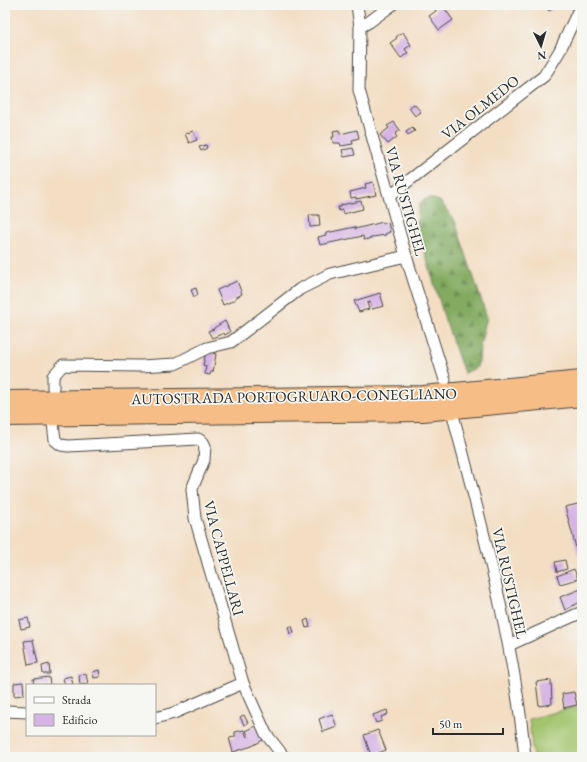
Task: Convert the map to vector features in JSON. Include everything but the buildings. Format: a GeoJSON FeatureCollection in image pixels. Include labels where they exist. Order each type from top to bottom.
{"type":"FeatureCollection","features":[{"type":"Feature","properties":{"kind":"highway","name":"AUTOSTRADA PORTOGRUARO-CONEGLIANO"},"geometry":{"type":"LineString","coordinates":[[5,401],[423,396],[582,381]]}},
{"type":"Feature","properties":{"kind":"highway","name":"AUTOSTRADA PORTOGRUARO-CONEGLIANO"},"geometry":{"type":"LineString","coordinates":[[5,416],[423,411],[582,396]]}},
{"type":"Feature","properties":{"kind":"street","name":"VIA RUSTIGHEL"},"geometry":{"type":"LineString","coordinates":[[357,5],[360,27],[359,90],[406,256],[445,380]]}},
{"type":"Feature","properties":{"kind":"street"},"geometry":{"type":"LineString","coordinates":[[360,27],[392,5]]}},
{"type":"Feature","properties":{"kind":"street","name":"VIA OLMEDO"},"geometry":{"type":"LineString","coordinates":[[389,196],[544,76],[559,52],[581,5]]}},
{"type":"Feature","properties":{"kind":"street"},"geometry":{"type":"LineString","coordinates":[[53,388],[53,376],[63,365],[141,366],[175,364],[207,348],[231,342],[300,289],[330,274],[406,256]]}},
{"type":"Feature","properties":{"kind":"street","name":"VIA RUSTIGHEL"},"geometry":{"type":"LineString","coordinates":[[454,419],[493,570],[509,645],[525,757]]}},
{"type":"Feature","properties":{"kind":"street","name":"VIA CAPPELLARI"},"geometry":{"type":"LineString","coordinates":[[53,423],[55,440],[61,445],[68,446],[170,440],[198,440],[203,442],[206,446],[204,460],[192,489],[195,518],[243,683],[266,734],[284,757]]}},
{"type":"Feature","properties":{"kind":"street"},"geometry":{"type":"LineString","coordinates":[[509,645],[582,612]]}},
{"type":"Feature","properties":{"kind":"street"},"geometry":{"type":"LineString","coordinates":[[156,718],[174,713],[243,683]]}},
{"type":"Feature","properties":{"kind":"street"},"geometry":{"type":"LineString","coordinates":[[5,711],[26,712]]}},
{"type":"Feature","properties":{"kind":"green space"},"geometry":{"type":"Polygon","coordinates":[[[430,198],[440,201],[455,221],[487,317],[480,346],[479,361],[476,368],[464,373],[445,320],[417,221],[419,205],[423,200],[430,198]]]}},
{"type":"Feature","properties":{"kind":"green space"},"geometry":{"type":"Polygon","coordinates":[[[582,705],[582,757],[533,757],[529,719],[582,705]]]}}]}
